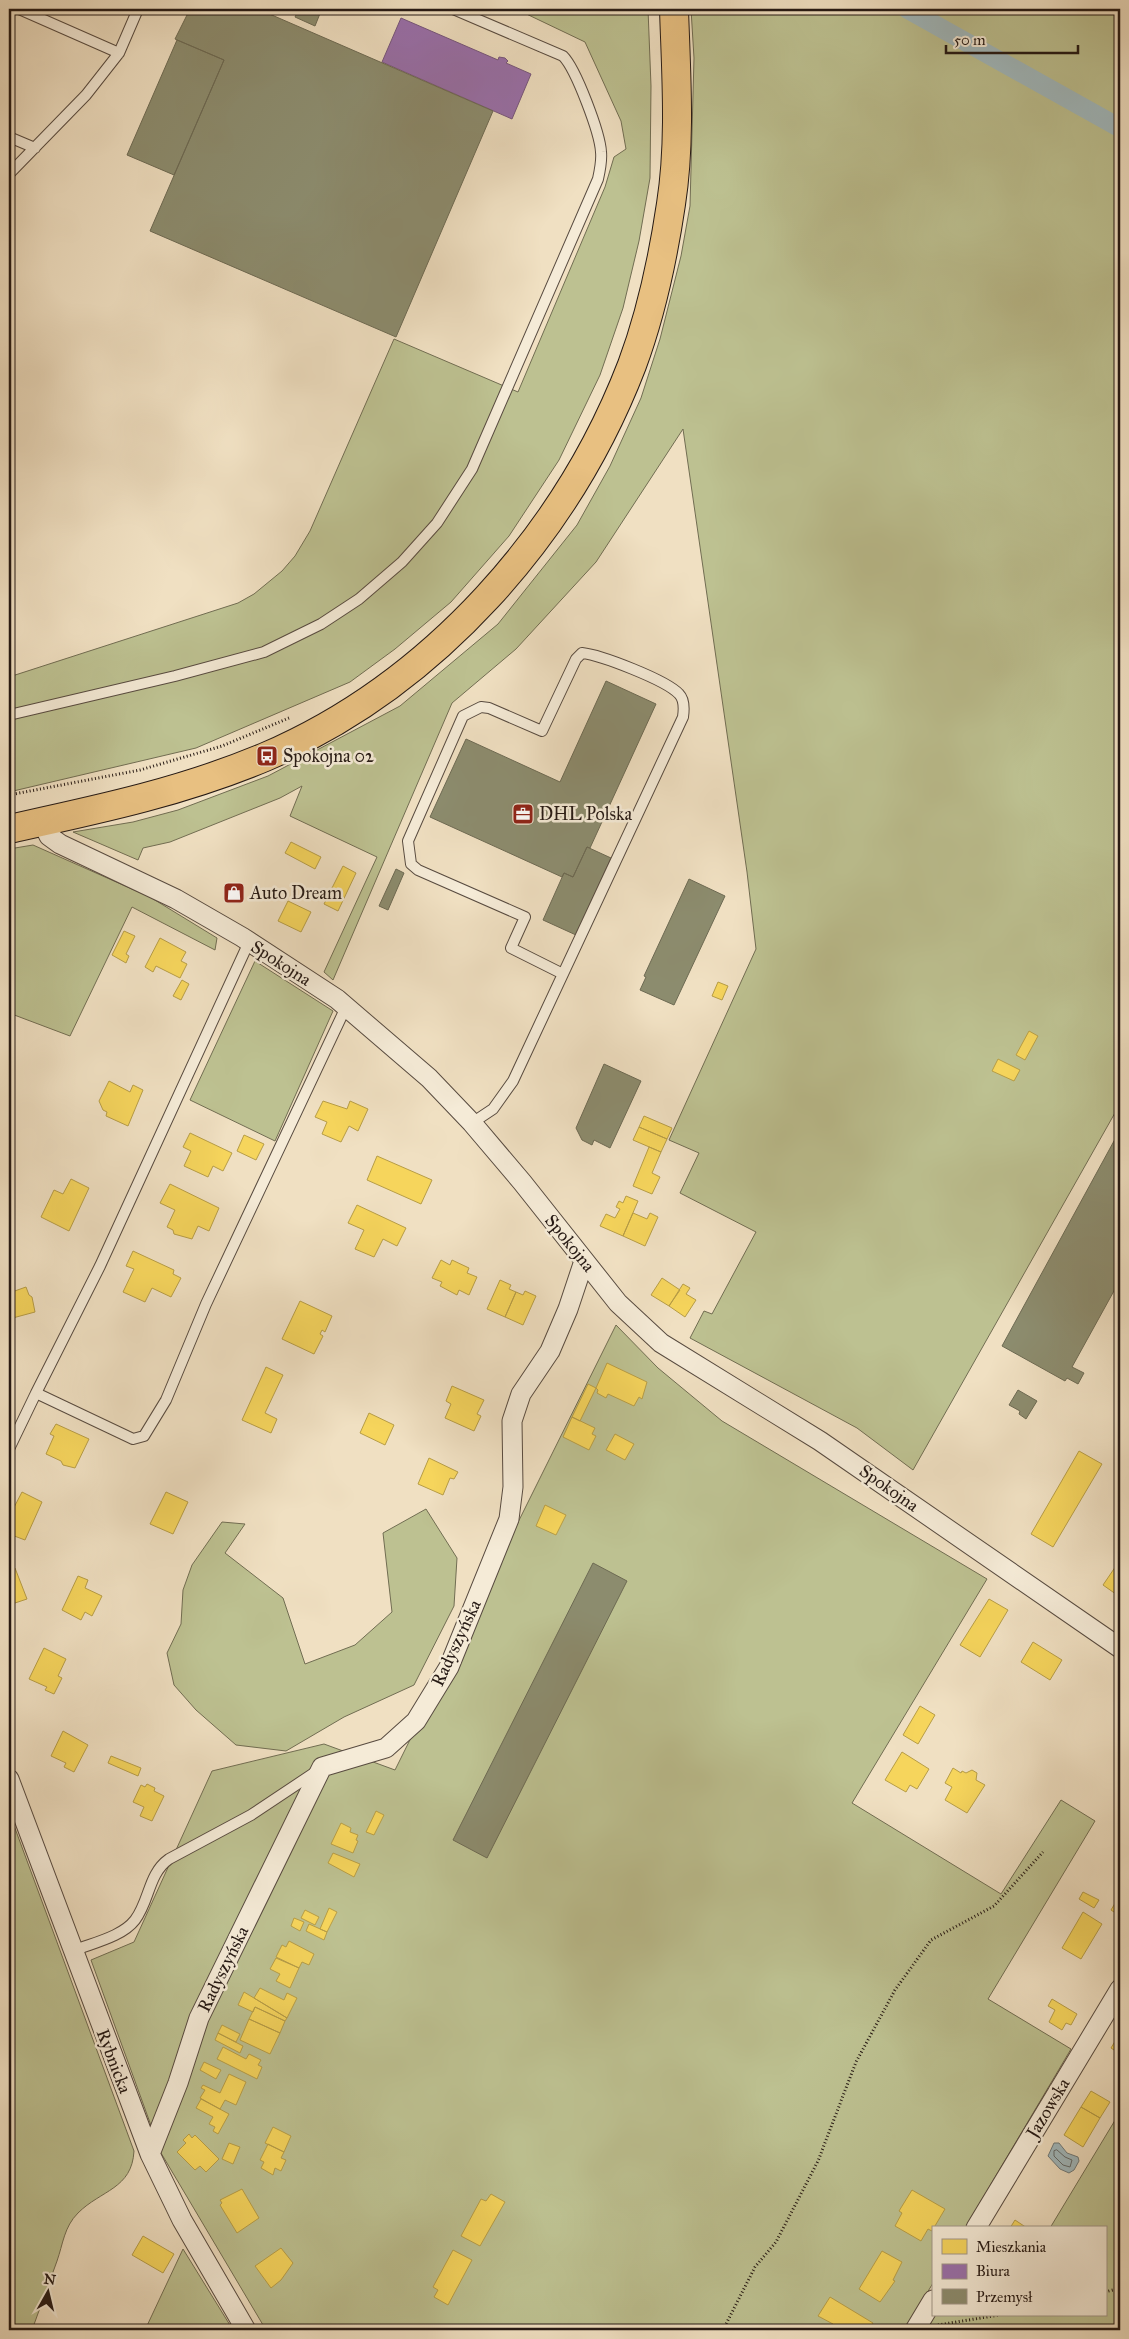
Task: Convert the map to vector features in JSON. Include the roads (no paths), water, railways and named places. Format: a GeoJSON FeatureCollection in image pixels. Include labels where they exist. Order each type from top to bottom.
{"type":"FeatureCollection","features":[{"type":"Feature","properties":{"kind":"main road"},"geometry":{"type":"LineString","coordinates":[[9,829],[148,798],[202,782],[267,756],[322,728],[387,686],[426,654],[462,623],[520,559],[557,509],[597,442],[628,372],[643,331],[660,263],[672,194],[677,136],[674,11]]}},
{"type":"Feature","properties":{"kind":"street","name":"Spokojna"},"geometry":{"type":"LineString","coordinates":[[42,822],[49,836],[60,844],[176,899],[249,942],[346,1007],[430,1078],[472,1123],[618,1303],[661,1343],[828,1446],[1120,1648]]}},
{"type":"Feature","properties":{"kind":"street","name":"Radyszyńska"},"geometry":{"type":"LineString","coordinates":[[150,2154],[178,2084],[199,2018],[322,1767],[386,1748],[416,1721],[449,1667],[509,1519],[513,1487],[512,1421],[521,1394],[553,1342],[568,1309],[584,1261]]}},
{"type":"Feature","properties":{"kind":"street","name":"Rybnicka"},"geometry":{"type":"LineString","coordinates":[[9,1779],[72,1951],[150,2154],[182,2220],[246,2330]]}},
{"type":"Feature","properties":{"kind":"street","name":"Jazowska"},"geometry":{"type":"LineString","coordinates":[[977,2226],[1120,1989]]}},
{"type":"Feature","properties":{"kind":"street"},"geometry":{"type":"LineString","coordinates":[[917,2325],[932,2302]]}},
{"type":"Feature","properties":{"kind":"lane"},"geometry":{"type":"LineString","coordinates":[[19,9],[119,53]]}},
{"type":"Feature","properties":{"kind":"lane"},"geometry":{"type":"LineString","coordinates":[[9,174],[86,95],[119,53],[138,9]]}},
{"type":"Feature","properties":{"kind":"lane"},"geometry":{"type":"LineString","coordinates":[[9,715],[175,676],[264,652],[321,624],[359,599],[402,562],[437,523],[472,469],[598,179],[601,153],[600,142],[582,93],[568,61],[563,56],[453,9]]}},
{"type":"Feature","properties":{"kind":"lane"},"geometry":{"type":"LineString","coordinates":[[9,137],[35,148]]}},
{"type":"Feature","properties":{"kind":"lane"},"geometry":{"type":"LineString","coordinates":[[472,1123],[493,1109],[502,1099],[513,1080],[563,974],[683,717],[684,707],[681,696],[667,686],[596,654],[582,653],[576,659],[542,731],[489,708],[481,707],[463,716],[408,842],[411,864],[418,870],[525,917],[511,948],[563,974]]}},
{"type":"Feature","properties":{"kind":"lane"},"geometry":{"type":"LineString","coordinates":[[9,1449],[100,1266],[249,942]]}},
{"type":"Feature","properties":{"kind":"lane"},"geometry":{"type":"LineString","coordinates":[[36,1393],[133,1439],[144,1436],[166,1400],[206,1304],[346,1007]]}},
{"type":"Feature","properties":{"kind":"lane"},"geometry":{"type":"LineString","coordinates":[[72,1951],[120,1932],[135,1920],[159,1866],[164,1862],[251,1815],[322,1767]]}},
{"type":"Feature","properties":{"kind":"water"},"geometry":{"type":"Polygon","coordinates":[[[1054,2143],[1059,2143],[1067,2153],[1078,2157],[1079,2161],[1074,2170],[1069,2173],[1060,2169],[1048,2156],[1054,2143]]]}},
{"type":"Feature","properties":{"kind":"waterway"},"geometry":{"type":"LineString","coordinates":[[907,9],[1120,128]]}},
{"type":"Feature","properties":{"kind":"place","name":"Spokojna 02"},"geometry":{"type":"Point","coordinates":[267,756]}},
{"type":"Feature","properties":{"kind":"place","name":"DHL Polska"},"geometry":{"type":"Point","coordinates":[523,814]}},
{"type":"Feature","properties":{"kind":"place","name":"Auto Dream"},"geometry":{"type":"Point","coordinates":[234,893]}}]}
